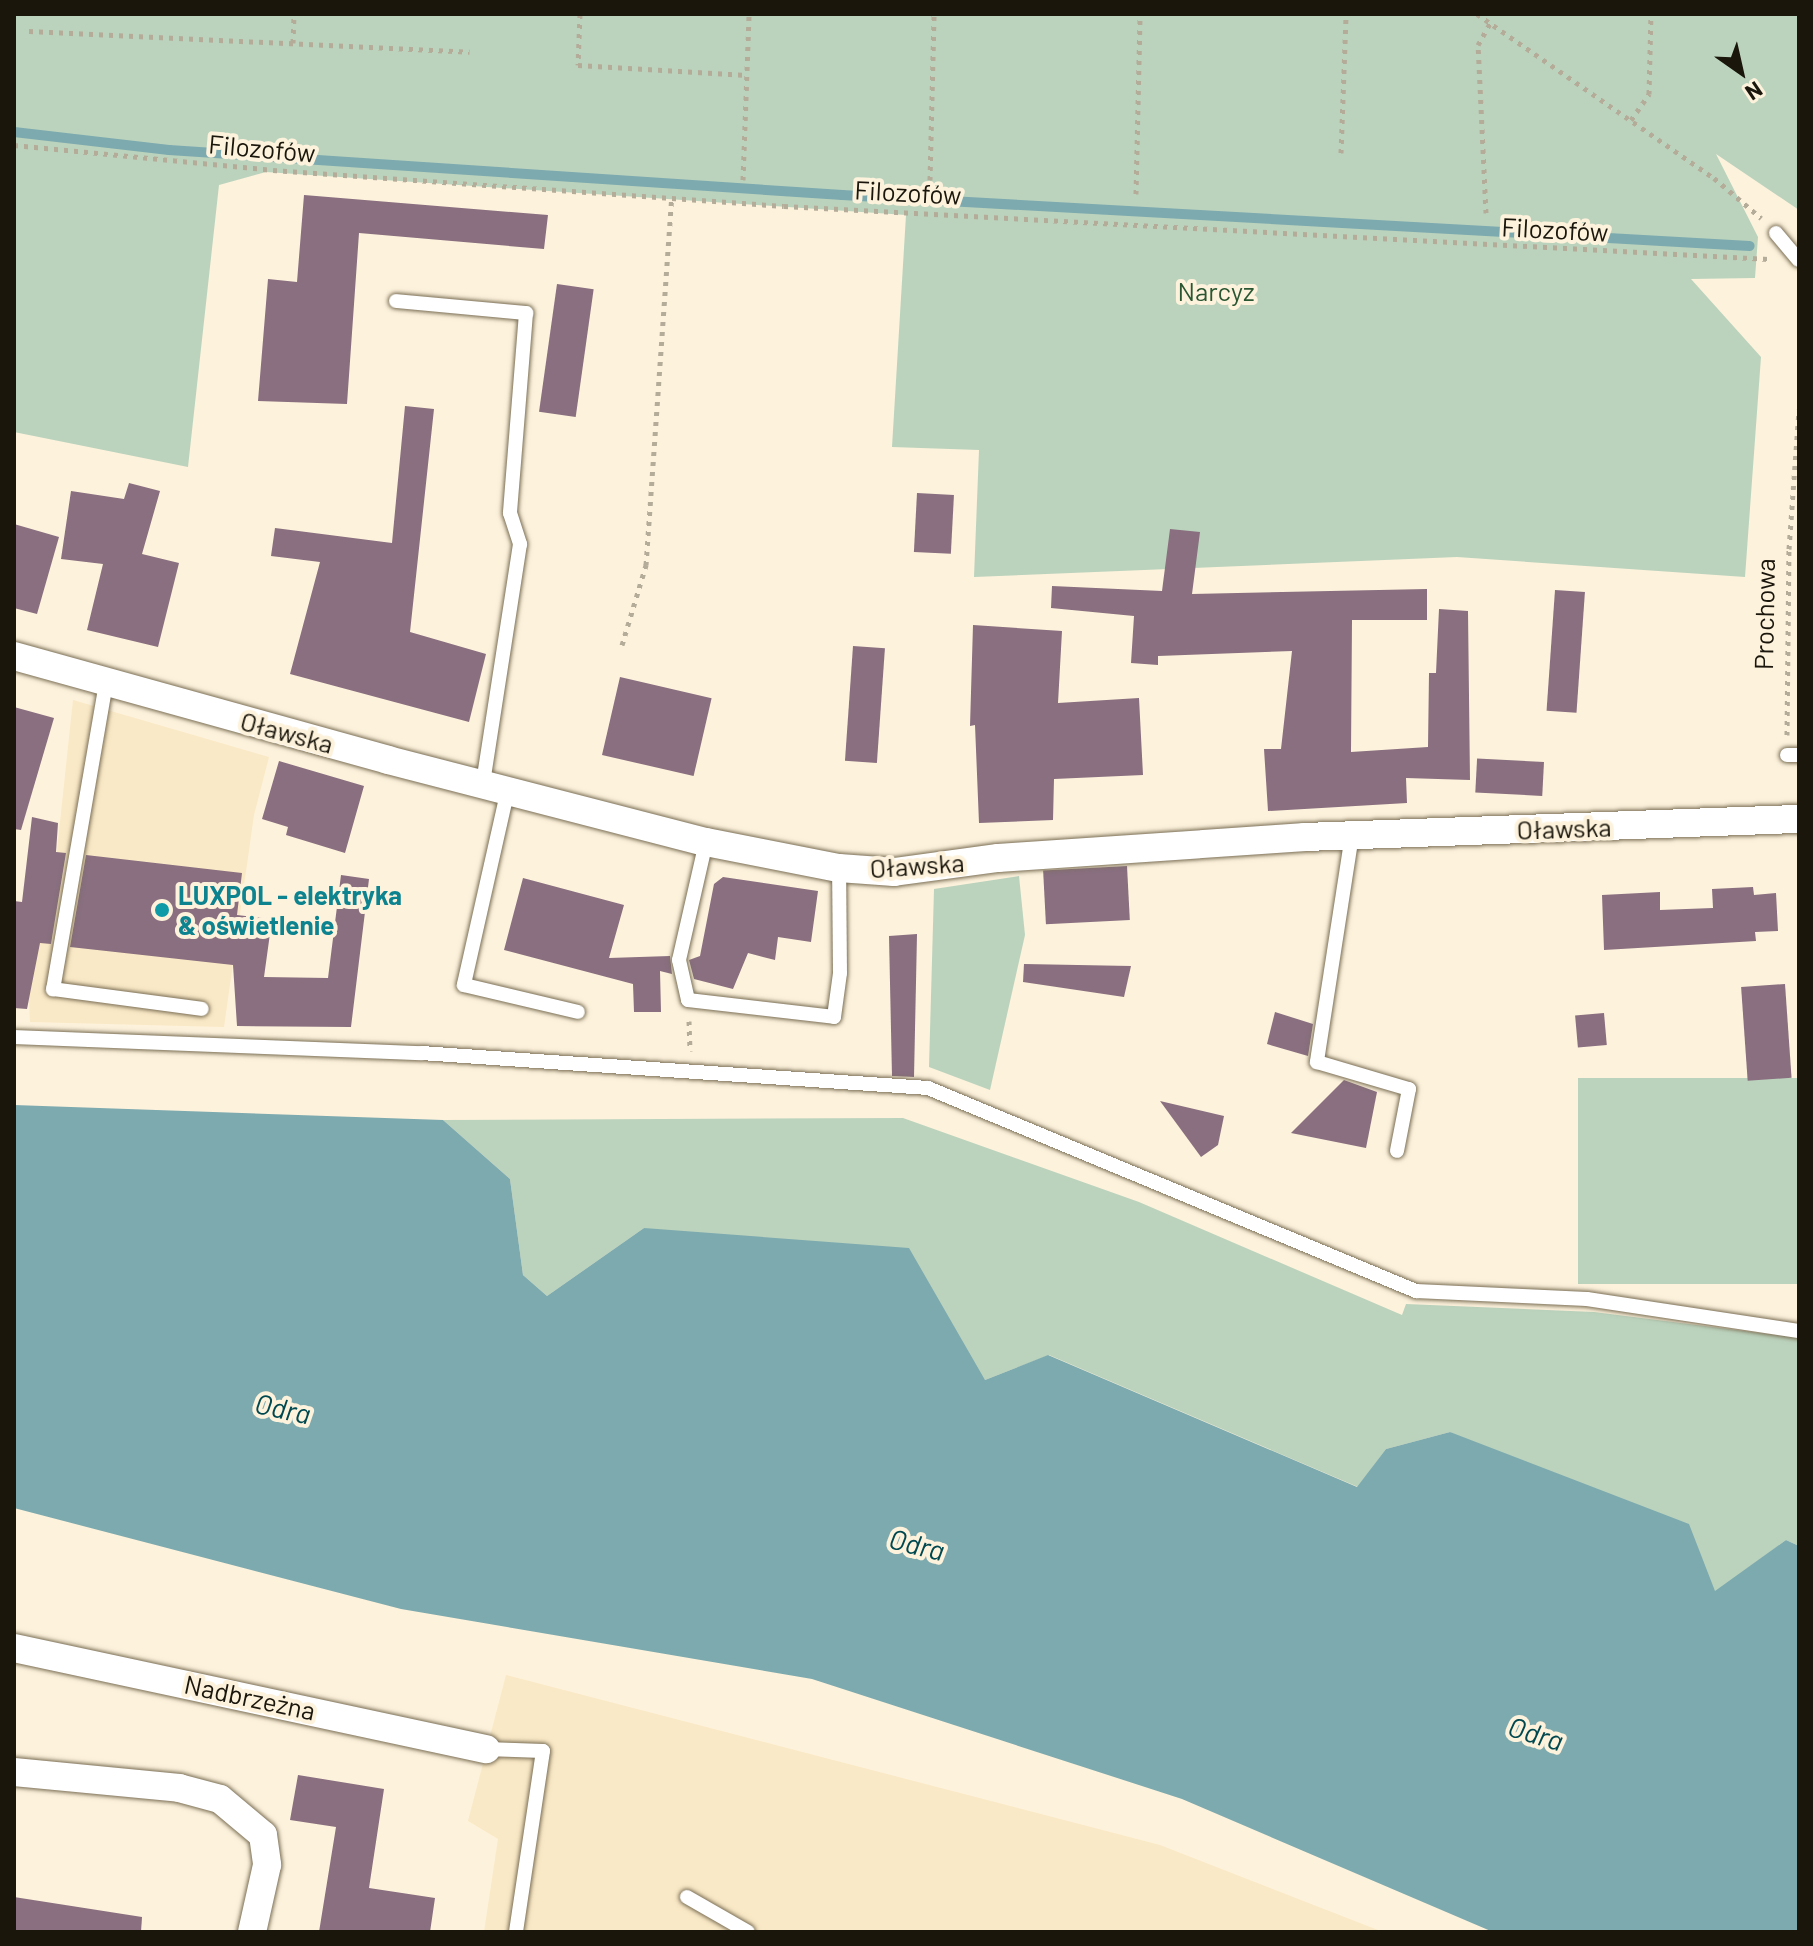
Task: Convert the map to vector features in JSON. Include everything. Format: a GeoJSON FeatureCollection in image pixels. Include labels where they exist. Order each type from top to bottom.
{"type":"FeatureCollection","features":[{"type":"Feature","properties":{"kind":"street","name":"Oławska"},"geometry":{"type":"LineString","coordinates":[[14,656],[706,842],[839,868],[894,872],[998,858],[1352,835],[1799,819]]}},
{"type":"Feature","properties":{"kind":"street","name":"Nadbrzeżna"},"geometry":{"type":"LineString","coordinates":[[14,1648],[486,1749]]}},
{"type":"Feature","properties":{"kind":"street"},"geometry":{"type":"LineString","coordinates":[[14,1772],[179,1788],[220,1799],[263,1835],[267,1865],[252,1932]]}},
{"type":"Feature","properties":{"kind":"lane"},"geometry":{"type":"LineString","coordinates":[[1776,233],[1792,262]]}},
{"type":"Feature","properties":{"kind":"lane"},"geometry":{"type":"LineString","coordinates":[[396,301],[526,313],[510,513],[520,544],[496,786],[464,985],[578,1012]]}},
{"type":"Feature","properties":{"kind":"lane"},"geometry":{"type":"LineString","coordinates":[[106,683],[53,989],[202,1009]]}},
{"type":"Feature","properties":{"kind":"lane"},"geometry":{"type":"LineString","coordinates":[[1352,835],[1317,1062],[1409,1089],[1397,1151]]}},
{"type":"Feature","properties":{"kind":"lane"},"geometry":{"type":"LineString","coordinates":[[706,842],[679,960],[688,1000],[834,1017],[840,973],[839,868]]}},
{"type":"Feature","properties":{"kind":"lane"},"geometry":{"type":"LineString","coordinates":[[14,1037],[421,1053],[928,1088],[1416,1291],[1587,1299],[1799,1331]]}},
{"type":"Feature","properties":{"kind":"lane"},"geometry":{"type":"LineString","coordinates":[[486,1749],[543,1751],[516,1932]]}},
{"type":"Feature","properties":{"kind":"lane"},"geometry":{"type":"LineString","coordinates":[[687,1897],[748,1932]]}},
{"type":"Feature","properties":{"kind":"path"},"geometry":{"type":"LineString","coordinates":[[293,43],[294,14]]}},
{"type":"Feature","properties":{"kind":"path"},"geometry":{"type":"LineString","coordinates":[[580,14],[578,65],[747,75]]}},
{"type":"Feature","properties":{"kind":"path"},"geometry":{"type":"LineString","coordinates":[[743,180],[749,14]]}},
{"type":"Feature","properties":{"kind":"path"},"geometry":{"type":"LineString","coordinates":[[930,180],[934,14]]}},
{"type":"Feature","properties":{"kind":"path"},"geometry":{"type":"LineString","coordinates":[[1136,194],[1140,14]]}},
{"type":"Feature","properties":{"kind":"path"},"geometry":{"type":"LineString","coordinates":[[1341,153],[1346,14]]}},
{"type":"Feature","properties":{"kind":"path"},"geometry":{"type":"LineString","coordinates":[[1477,14],[1740,197],[1776,233]]}},
{"type":"Feature","properties":{"kind":"path"},"geometry":{"type":"LineString","coordinates":[[1631,120],[1649,94],[1651,14]]}},
{"type":"Feature","properties":{"kind":"path"},"geometry":{"type":"LineString","coordinates":[[1486,213],[1478,45],[1490,23]]}},
{"type":"Feature","properties":{"kind":"path"},"geometry":{"type":"LineString","coordinates":[[29,31],[469,52]]}},
{"type":"Feature","properties":{"kind":"path","name":"Filozofów"},"geometry":{"type":"LineString","coordinates":[[14,145],[273,170],[672,197],[1792,262]]}},
{"type":"Feature","properties":{"kind":"path"},"geometry":{"type":"LineString","coordinates":[[622,645],[646,565],[672,197]]}},
{"type":"Feature","properties":{"kind":"path","name":"Prochowa"},"geometry":{"type":"LineString","coordinates":[[1793,755],[1789,549],[1799,409]]}},
{"type":"Feature","properties":{"kind":"path"},"geometry":{"type":"LineString","coordinates":[[682,1072],[690,1051],[688,1000]]}},
{"type":"Feature","properties":{"kind":"shaded area"},"geometry":{"type":"Polygon","coordinates":[[[73,700],[269,757],[254,815],[224,1027],[30,1022],[29,998],[46,907],[51,907],[73,700]]]}},
{"type":"Feature","properties":{"kind":"shaded area"},"geometry":{"type":"Polygon","coordinates":[[[506,1675],[1160,1845],[1383,1932],[484,1932],[498,1839],[468,1821],[506,1675]]]}},
{"type":"Feature","properties":{"kind":"green space","name":"Narcyz"},"geometry":{"type":"Polygon","coordinates":[[[14,14],[1799,14],[1799,210],[1716,154],[1758,237],[1755,278],[1691,279],[1761,357],[1745,577],[1457,557],[974,577],[979,450],[892,447],[906,215],[266,172],[219,185],[188,467],[14,432],[14,14]]]}},
{"type":"Feature","properties":{"kind":"green space"},"geometry":{"type":"Polygon","coordinates":[[[1019,876],[1025,935],[990,1090],[929,1067],[934,889],[1019,876]]]}},
{"type":"Feature","properties":{"kind":"green space"},"geometry":{"type":"Polygon","coordinates":[[[1578,1078],[1799,1078],[1799,1284],[1578,1284],[1578,1078]]]}},
{"type":"Feature","properties":{"kind":"green space"},"geometry":{"type":"Polygon","coordinates":[[[903,1118],[1139,1202],[1402,1315],[1406,1304],[1594,1312],[1799,1338],[1799,1546],[1786,1540],[1715,1592],[1450,1432],[1386,1449],[1358,1487],[1049,1355],[985,1380],[644,1228],[547,1296],[523,1275],[510,1179],[443,1120],[903,1118]]]}},
{"type":"Feature","properties":{"kind":"water","name":"Odra"},"geometry":{"type":"Polygon","coordinates":[[[14,1105],[443,1120],[510,1179],[523,1275],[547,1296],[644,1228],[909,1248],[985,1380],[1048,1355],[1357,1487],[1386,1449],[1450,1432],[1689,1524],[1715,1591],[1786,1540],[1799,1546],[1799,1932],[1493,1932],[1182,1799],[812,1679],[401,1609],[14,1508],[14,1105]]]}},
{"type":"Feature","properties":{"kind":"building"},"geometry":{"type":"Polygon","coordinates":[[[304,195],[548,215],[544,249],[359,233],[347,404],[258,401],[268,279],[297,282],[304,195]]]}},
{"type":"Feature","properties":{"kind":"building"},"geometry":{"type":"Polygon","coordinates":[[[557,284],[594,289],[576,417],[539,412],[557,284]]]}},
{"type":"Feature","properties":{"kind":"building"},"geometry":{"type":"Polygon","coordinates":[[[405,406],[434,409],[410,632],[486,654],[469,722],[290,674],[320,562],[271,556],[275,528],[392,543],[405,406]]]}},
{"type":"Feature","properties":{"kind":"building"},"geometry":{"type":"Polygon","coordinates":[[[129,483],[160,491],[142,554],[179,563],[158,647],[87,630],[103,564],[61,559],[71,491],[124,499],[129,483]]]}},
{"type":"Feature","properties":{"kind":"building"},"geometry":{"type":"Polygon","coordinates":[[[917,493],[954,495],[951,554],[914,552],[917,493]]]}},
{"type":"Feature","properties":{"kind":"building"},"geometry":{"type":"Polygon","coordinates":[[[14,524],[59,537],[37,614],[14,608],[14,524]]]}},
{"type":"Feature","properties":{"kind":"building"},"geometry":{"type":"Polygon","coordinates":[[[1170,529],[1200,532],[1192,594],[1427,589],[1427,620],[1352,620],[1351,752],[1428,747],[1429,673],[1436,673],[1439,609],[1468,611],[1470,780],[1406,778],[1407,803],[1268,811],[1264,749],[1281,749],[1292,651],[1158,656],[1158,665],[1131,663],[1134,616],[1051,608],[1052,586],[1162,591],[1170,529]]]}},
{"type":"Feature","properties":{"kind":"building"},"geometry":{"type":"Polygon","coordinates":[[[1555,590],[1585,592],[1576,713],[1547,711],[1555,590]]]}},
{"type":"Feature","properties":{"kind":"building"},"geometry":{"type":"Polygon","coordinates":[[[973,625],[1062,631],[1058,703],[1139,698],[1143,775],[1054,779],[1053,820],[979,823],[975,725],[970,726],[973,625]]]}},
{"type":"Feature","properties":{"kind":"building"},"geometry":{"type":"Polygon","coordinates":[[[853,646],[885,648],[877,763],[845,761],[853,646]]]}},
{"type":"Feature","properties":{"kind":"building"},"geometry":{"type":"Polygon","coordinates":[[[620,677],[712,698],[694,776],[602,755],[620,677]]]}},
{"type":"Feature","properties":{"kind":"building"},"geometry":{"type":"Polygon","coordinates":[[[14,707],[54,718],[21,830],[14,829],[14,707]]]}},
{"type":"Feature","properties":{"kind":"building"},"geometry":{"type":"Polygon","coordinates":[[[1477,758],[1544,762],[1542,796],[1475,792],[1477,758]]]}},
{"type":"Feature","properties":{"kind":"building"},"geometry":{"type":"Polygon","coordinates":[[[279,761],[364,786],[345,853],[286,835],[288,827],[262,819],[279,761]]]}},
{"type":"Feature","properties":{"kind":"building"},"geometry":{"type":"Polygon","coordinates":[[[32,817],[58,823],[56,852],[66,853],[51,944],[40,943],[27,1009],[14,1008],[14,901],[22,902],[32,817]]]}},
{"type":"Feature","properties":{"kind":"building"},"geometry":{"type":"Polygon","coordinates":[[[86,855],[242,873],[237,915],[272,919],[264,977],[328,978],[341,875],[369,879],[351,1027],[237,1026],[233,965],[70,947],[86,855]]]}},
{"type":"Feature","properties":{"kind":"building"},"geometry":{"type":"Polygon","coordinates":[[[1127,866],[1130,920],[1046,924],[1043,870],[1127,866]]]}},
{"type":"Feature","properties":{"kind":"building"},"geometry":{"type":"Polygon","coordinates":[[[723,877],[818,891],[811,942],[778,937],[775,960],[748,953],[733,989],[694,979],[689,960],[700,956],[714,884],[723,877]]]}},
{"type":"Feature","properties":{"kind":"building"},"geometry":{"type":"Polygon","coordinates":[[[523,878],[624,905],[609,958],[670,956],[672,974],[660,971],[661,1012],[634,1012],[633,984],[504,950],[523,878]]]}},
{"type":"Feature","properties":{"kind":"building"},"geometry":{"type":"Polygon","coordinates":[[[1753,887],[1754,895],[1776,893],[1778,931],[1755,932],[1756,941],[1604,950],[1602,895],[1660,892],[1660,910],[1713,908],[1712,889],[1753,887]]]}},
{"type":"Feature","properties":{"kind":"building"},"geometry":{"type":"Polygon","coordinates":[[[917,934],[914,1077],[892,1076],[889,936],[917,934]]]}},
{"type":"Feature","properties":{"kind":"building"},"geometry":{"type":"Polygon","coordinates":[[[1024,964],[1131,966],[1124,997],[1023,982],[1024,964]]]}},
{"type":"Feature","properties":{"kind":"building"},"geometry":{"type":"Polygon","coordinates":[[[1785,984],[1792,1078],[1748,1081],[1741,987],[1785,984]]]}},
{"type":"Feature","properties":{"kind":"building"},"geometry":{"type":"Polygon","coordinates":[[[1275,1012],[1313,1024],[1308,1056],[1267,1044],[1275,1012]]]}},
{"type":"Feature","properties":{"kind":"building"},"geometry":{"type":"Polygon","coordinates":[[[1604,1013],[1607,1045],[1578,1047],[1575,1016],[1604,1013]]]}},
{"type":"Feature","properties":{"kind":"building"},"geometry":{"type":"Polygon","coordinates":[[[1344,1080],[1377,1092],[1366,1148],[1291,1133],[1344,1080]]]}},
{"type":"Feature","properties":{"kind":"building"},"geometry":{"type":"Polygon","coordinates":[[[1160,1101],[1224,1116],[1218,1145],[1201,1157],[1160,1101]]]}},
{"type":"Feature","properties":{"kind":"building"},"geometry":{"type":"Polygon","coordinates":[[[298,1775],[384,1789],[369,1888],[435,1898],[430,1932],[319,1932],[336,1827],[290,1820],[298,1775]]]}},
{"type":"Feature","properties":{"kind":"building"},"geometry":{"type":"Polygon","coordinates":[[[14,1897],[142,1917],[141,1932],[14,1932],[14,1897]]]}},
{"type":"Feature","properties":{"kind":"waterway"},"geometry":{"type":"LineString","coordinates":[[14,132],[169,150],[842,195],[1750,246]]}},
{"type":"Feature","properties":{"kind":"place","name":"LUXPOL - elektryka & oświetlenie"},"geometry":{"type":"Point","coordinates":[162,910]}}]}
